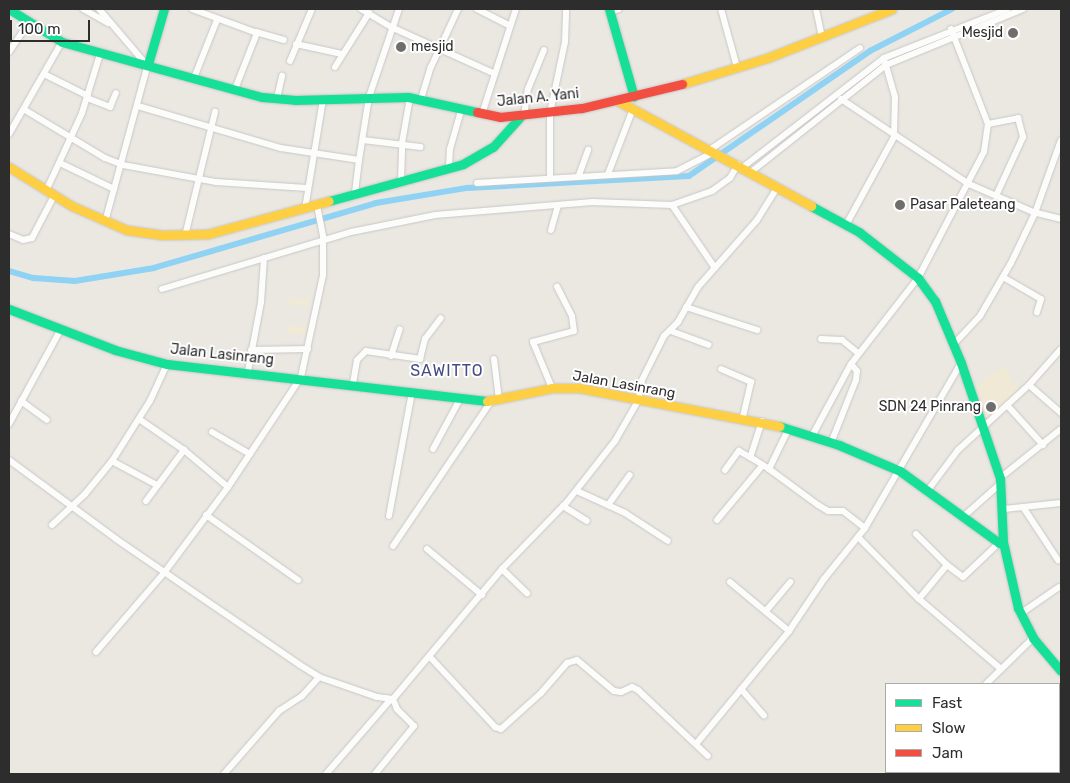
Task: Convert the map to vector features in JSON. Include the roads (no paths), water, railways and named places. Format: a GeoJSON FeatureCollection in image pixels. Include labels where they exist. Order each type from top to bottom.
{"type":"FeatureCollection","features":[{"type":"Feature","properties":{"kind":"main road","name":"Jalan A. Yani"},"geometry":{"type":"LineString","coordinates":[[9,9],[62,42],[100,54],[146,63],[235,90],[277,98],[410,97],[482,115],[523,116],[634,97],[737,67],[822,38],[892,9]]}},
{"type":"Feature","properties":{"kind":"main road"},"geometry":{"type":"LineString","coordinates":[[146,63],[164,9]]}},
{"type":"Feature","properties":{"kind":"main road"},"geometry":{"type":"LineString","coordinates":[[613,10],[634,97]]}},
{"type":"Feature","properties":{"kind":"main road"},"geometry":{"type":"LineString","coordinates":[[618,101],[714,151],[836,222],[846,225],[888,253],[918,278],[932,298],[961,363],[984,425],[1001,480],[1004,509],[1001,543],[1020,614],[1033,638],[1061,670]]}},
{"type":"Feature","properties":{"kind":"main road"},"geometry":{"type":"LineString","coordinates":[[9,168],[50,194],[105,222],[143,233],[185,236],[233,229],[304,209],[318,207],[401,180],[449,168],[474,159],[493,147],[523,116]]}},
{"type":"Feature","properties":{"kind":"main road","name":"Jalan Lasinrang"},"geometry":{"type":"LineString","coordinates":[[9,309],[127,354],[167,364],[353,383],[460,399],[495,400],[552,388],[585,389],[638,401],[742,420],[762,421],[812,436],[900,471],[1001,543]]}},
{"type":"Feature","properties":{"kind":"street"},"geometry":{"type":"LineString","coordinates":[[83,9],[112,26]]}},
{"type":"Feature","properties":{"kind":"street"},"geometry":{"type":"LineString","coordinates":[[99,9],[146,63],[138,106],[123,165],[105,222]]}},
{"type":"Feature","properties":{"kind":"street"},"geometry":{"type":"LineString","coordinates":[[192,9],[217,20],[284,40]]}},
{"type":"Feature","properties":{"kind":"street"},"geometry":{"type":"LineString","coordinates":[[290,61],[312,9]]}},
{"type":"Feature","properties":{"kind":"street"},"geometry":{"type":"LineString","coordinates":[[361,9],[391,27],[493,73]]}},
{"type":"Feature","properties":{"kind":"street"},"geometry":{"type":"LineString","coordinates":[[355,194],[369,97],[391,27],[399,9]]}},
{"type":"Feature","properties":{"kind":"street"},"geometry":{"type":"LineString","coordinates":[[421,99],[439,49],[458,9]]}},
{"type":"Feature","properties":{"kind":"street"},"geometry":{"type":"LineString","coordinates":[[478,9],[510,26]]}},
{"type":"Feature","properties":{"kind":"street"},"geometry":{"type":"LineString","coordinates":[[482,115],[493,73],[516,9]]}},
{"type":"Feature","properties":{"kind":"street"},"geometry":{"type":"LineString","coordinates":[[550,177],[550,112],[565,42],[566,9]]}},
{"type":"Feature","properties":{"kind":"street"},"geometry":{"type":"LineString","coordinates":[[721,9],[737,67]]}},
{"type":"Feature","properties":{"kind":"street"},"geometry":{"type":"LineString","coordinates":[[816,9],[822,38]]}},
{"type":"Feature","properties":{"kind":"street"},"geometry":{"type":"LineString","coordinates":[[989,19],[1008,9]]}},
{"type":"Feature","properties":{"kind":"street"},"geometry":{"type":"LineString","coordinates":[[162,289],[323,238],[435,215],[592,202],[672,205],[712,192],[730,178],[741,166],[885,61],[952,32],[1023,9]]}},
{"type":"Feature","properties":{"kind":"street"},"geometry":{"type":"LineString","coordinates":[[335,67],[369,14]]}},
{"type":"Feature","properties":{"kind":"street"},"geometry":{"type":"LineString","coordinates":[[194,78],[217,20]]}},
{"type":"Feature","properties":{"kind":"street"},"geometry":{"type":"LineString","coordinates":[[9,52],[28,22]]}},
{"type":"Feature","properties":{"kind":"street"},"geometry":{"type":"LineString","coordinates":[[235,90],[256,32]]}},
{"type":"Feature","properties":{"kind":"street"},"geometry":{"type":"LineString","coordinates":[[812,436],[858,353],[918,278],[969,184],[984,152],[988,124],[952,32]]}},
{"type":"Feature","properties":{"kind":"street"},"geometry":{"type":"LineString","coordinates":[[9,134],[25,110],[62,42]]}},
{"type":"Feature","properties":{"kind":"street"},"geometry":{"type":"LineString","coordinates":[[296,44],[342,54]]}},
{"type":"Feature","properties":{"kind":"street"},"geometry":{"type":"LineString","coordinates":[[477,183],[579,175],[677,171],[697,163],[860,48]]}},
{"type":"Feature","properties":{"kind":"street"},"geometry":{"type":"LineString","coordinates":[[523,116],[528,89],[544,50]]}},
{"type":"Feature","properties":{"kind":"street"},"geometry":{"type":"LineString","coordinates":[[9,234],[23,240],[32,238],[60,163],[88,97],[100,54]]}},
{"type":"Feature","properties":{"kind":"street"},"geometry":{"type":"LineString","coordinates":[[741,166],[841,99],[885,61]]}},
{"type":"Feature","properties":{"kind":"street"},"geometry":{"type":"LineString","coordinates":[[846,225],[894,137],[895,97],[885,61]]}},
{"type":"Feature","properties":{"kind":"street"},"geometry":{"type":"LineString","coordinates":[[44,74],[110,107],[116,92]]}},
{"type":"Feature","properties":{"kind":"street"},"geometry":{"type":"LineString","coordinates":[[277,98],[282,76]]}},
{"type":"Feature","properties":{"kind":"street"},"geometry":{"type":"LineString","coordinates":[[401,180],[402,143],[410,97]]}},
{"type":"Feature","properties":{"kind":"street"},"geometry":{"type":"LineString","coordinates":[[304,209],[323,99]]}},
{"type":"Feature","properties":{"kind":"street"},"geometry":{"type":"LineString","coordinates":[[841,99],[894,137],[969,184],[1035,213],[1061,219]]}},
{"type":"Feature","properties":{"kind":"street"},"geometry":{"type":"LineString","coordinates":[[138,106],[315,154],[359,160]]}},
{"type":"Feature","properties":{"kind":"street"},"geometry":{"type":"LineString","coordinates":[[608,174],[633,109]]}},
{"type":"Feature","properties":{"kind":"street"},"geometry":{"type":"LineString","coordinates":[[25,110],[71,139],[123,165],[197,179],[307,188]]}},
{"type":"Feature","properties":{"kind":"street"},"geometry":{"type":"LineString","coordinates":[[449,168],[450,149],[461,111]]}},
{"type":"Feature","properties":{"kind":"street"},"geometry":{"type":"LineString","coordinates":[[185,236],[197,179],[215,112]]}},
{"type":"Feature","properties":{"kind":"street"},"geometry":{"type":"LineString","coordinates":[[988,124],[1018,118],[1023,137],[996,196]]}},
{"type":"Feature","properties":{"kind":"street"},"geometry":{"type":"LineString","coordinates":[[363,140],[402,143],[421,147]]}},
{"type":"Feature","properties":{"kind":"street"},"geometry":{"type":"LineString","coordinates":[[953,345],[980,316],[1004,277],[1035,213],[1061,140]]}},
{"type":"Feature","properties":{"kind":"street"},"geometry":{"type":"LineString","coordinates":[[579,175],[588,150]]}},
{"type":"Feature","properties":{"kind":"street"},"geometry":{"type":"LineString","coordinates":[[60,163],[114,190]]}},
{"type":"Feature","properties":{"kind":"street"},"geometry":{"type":"LineString","coordinates":[[326,774],[430,657],[502,569],[576,491],[614,441],[638,401],[642,380],[664,336],[671,331],[696,290],[757,220],[778,188]]}},
{"type":"Feature","properties":{"kind":"street"},"geometry":{"type":"LineString","coordinates":[[672,205],[715,268]]}},
{"type":"Feature","properties":{"kind":"street"},"geometry":{"type":"LineString","coordinates":[[551,230],[558,206]]}},
{"type":"Feature","properties":{"kind":"street"},"geometry":{"type":"LineString","coordinates":[[96,652],[164,573],[228,487],[300,377],[324,275],[323,238],[318,207]]}},
{"type":"Feature","properties":{"kind":"street"},"geometry":{"type":"LineString","coordinates":[[248,371],[261,302],[264,258]]}},
{"type":"Feature","properties":{"kind":"street"},"geometry":{"type":"LineString","coordinates":[[1004,277],[1041,298],[1037,312]]}},
{"type":"Feature","properties":{"kind":"street"},"geometry":{"type":"LineString","coordinates":[[552,388],[533,342],[574,331],[572,316],[557,287]]}},
{"type":"Feature","properties":{"kind":"street"},"geometry":{"type":"LineString","coordinates":[[686,307],[758,330]]}},
{"type":"Feature","properties":{"kind":"street"},"geometry":{"type":"LineString","coordinates":[[353,383],[361,353],[366,351],[391,356],[420,358],[425,339],[441,318]]}},
{"type":"Feature","properties":{"kind":"street"},"geometry":{"type":"LineString","coordinates":[[9,424],[61,329]]}},
{"type":"Feature","properties":{"kind":"street"},"geometry":{"type":"LineString","coordinates":[[391,356],[400,329]]}},
{"type":"Feature","properties":{"kind":"street"},"geometry":{"type":"LineString","coordinates":[[671,331],[709,345]]}},
{"type":"Feature","properties":{"kind":"street"},"geometry":{"type":"LineString","coordinates":[[821,339],[842,340],[858,353]]}},
{"type":"Feature","properties":{"kind":"street"},"geometry":{"type":"LineString","coordinates":[[251,350],[308,349]]}},
{"type":"Feature","properties":{"kind":"street"},"geometry":{"type":"LineString","coordinates":[[928,490],[958,450],[1028,385],[1061,349]]}},
{"type":"Feature","properties":{"kind":"street"},"geometry":{"type":"LineString","coordinates":[[393,546],[495,400],[494,360]]}},
{"type":"Feature","properties":{"kind":"street"},"geometry":{"type":"LineString","coordinates":[[696,744],[789,631],[824,579],[865,528],[900,471],[961,363]]}},
{"type":"Feature","properties":{"kind":"street"},"geometry":{"type":"LineString","coordinates":[[52,525],[72,506],[112,461],[139,419],[167,364]]}},
{"type":"Feature","properties":{"kind":"street"},"geometry":{"type":"LineString","coordinates":[[831,443],[856,380],[857,371],[851,364]]}},
{"type":"Feature","properties":{"kind":"street"},"geometry":{"type":"LineString","coordinates":[[721,368],[751,382],[742,420]]}},
{"type":"Feature","properties":{"kind":"street"},"geometry":{"type":"LineString","coordinates":[[1028,385],[1061,413]]}},
{"type":"Feature","properties":{"kind":"street"},"geometry":{"type":"LineString","coordinates":[[389,516],[412,392]]}},
{"type":"Feature","properties":{"kind":"street"},"geometry":{"type":"LineString","coordinates":[[433,448],[460,399]]}},
{"type":"Feature","properties":{"kind":"street"},"geometry":{"type":"LineString","coordinates":[[21,400],[47,420]]}},
{"type":"Feature","properties":{"kind":"street"},"geometry":{"type":"LineString","coordinates":[[1007,405],[1042,445]]}},
{"type":"Feature","properties":{"kind":"street"},"geometry":{"type":"LineString","coordinates":[[139,419],[184,450],[228,487]]}},
{"type":"Feature","properties":{"kind":"street"},"geometry":{"type":"LineString","coordinates":[[750,457],[762,421]]}},
{"type":"Feature","properties":{"kind":"street"},"geometry":{"type":"LineString","coordinates":[[769,469],[789,428]]}},
{"type":"Feature","properties":{"kind":"street"},"geometry":{"type":"LineString","coordinates":[[964,516],[1001,480],[1061,429]]}},
{"type":"Feature","properties":{"kind":"street"},"geometry":{"type":"LineString","coordinates":[[212,432],[250,454]]}},
{"type":"Feature","properties":{"kind":"street"},"geometry":{"type":"LineString","coordinates":[[146,501],[184,450]]}},
{"type":"Feature","properties":{"kind":"street"},"geometry":{"type":"LineString","coordinates":[[725,470],[739,451],[769,469],[818,505],[828,511],[843,511],[865,528]]}},
{"type":"Feature","properties":{"kind":"street"},"geometry":{"type":"LineString","coordinates":[[9,460],[164,573],[319,677],[392,699],[397,709],[414,726],[375,774]]}},
{"type":"Feature","properties":{"kind":"street"},"geometry":{"type":"LineString","coordinates":[[112,461],[157,485]]}},
{"type":"Feature","properties":{"kind":"street"},"geometry":{"type":"LineString","coordinates":[[717,520],[762,466]]}},
{"type":"Feature","properties":{"kind":"street"},"geometry":{"type":"LineString","coordinates":[[608,505],[630,475]]}},
{"type":"Feature","properties":{"kind":"street"},"geometry":{"type":"LineString","coordinates":[[576,491],[608,505],[668,541]]}},
{"type":"Feature","properties":{"kind":"street"},"geometry":{"type":"LineString","coordinates":[[1004,509],[1061,503]]}},
{"type":"Feature","properties":{"kind":"street"},"geometry":{"type":"LineString","coordinates":[[563,506],[587,521]]}},
{"type":"Feature","properties":{"kind":"street"},"geometry":{"type":"LineString","coordinates":[[1023,507],[1058,560]]}},
{"type":"Feature","properties":{"kind":"street"},"geometry":{"type":"LineString","coordinates":[[206,516],[298,580]]}},
{"type":"Feature","properties":{"kind":"street"},"geometry":{"type":"LineString","coordinates":[[916,534],[947,566],[963,577],[1001,543]]}},
{"type":"Feature","properties":{"kind":"street"},"geometry":{"type":"LineString","coordinates":[[858,537],[919,599],[1001,669]]}},
{"type":"Feature","properties":{"kind":"street"},"geometry":{"type":"LineString","coordinates":[[426,549],[482,595]]}},
{"type":"Feature","properties":{"kind":"street"},"geometry":{"type":"LineString","coordinates":[[919,599],[947,566]]}},
{"type":"Feature","properties":{"kind":"street"},"geometry":{"type":"LineString","coordinates":[[502,569],[528,593]]}},
{"type":"Feature","properties":{"kind":"street"},"geometry":{"type":"LineString","coordinates":[[730,582],[789,631]]}},
{"type":"Feature","properties":{"kind":"street"},"geometry":{"type":"LineString","coordinates":[[766,611],[790,582]]}},
{"type":"Feature","properties":{"kind":"street"},"geometry":{"type":"LineString","coordinates":[[1020,614],[1060,587]]}},
{"type":"Feature","properties":{"kind":"street"},"geometry":{"type":"LineString","coordinates":[[987,683],[1033,638]]}},
{"type":"Feature","properties":{"kind":"street"},"geometry":{"type":"LineString","coordinates":[[430,657],[499,728],[509,725],[567,663],[574,659],[614,691],[621,692],[632,687],[638,690],[708,756]]}},
{"type":"Feature","properties":{"kind":"street"},"geometry":{"type":"LineString","coordinates":[[224,774],[279,712],[302,696],[319,677]]}},
{"type":"Feature","properties":{"kind":"street"},"geometry":{"type":"LineString","coordinates":[[741,689],[764,715]]}},
{"type":"Feature","properties":{"kind":"waterway"},"geometry":{"type":"LineString","coordinates":[[9,271],[34,278],[75,281],[154,268],[376,203],[467,188],[689,176],[870,51],[952,9]]}},
{"type":"Feature","properties":{"kind":"place","name":"Mesjid"},"geometry":{"type":"Point","coordinates":[1013,33]}},
{"type":"Feature","properties":{"kind":"place","name":"mesjid"},"geometry":{"type":"Point","coordinates":[401,47]}},
{"type":"Feature","properties":{"kind":"place","name":"Pasar Paleteang"},"geometry":{"type":"Point","coordinates":[900,205]}},
{"type":"Feature","properties":{"kind":"place","name":"SDN 24 Pinrang"},"geometry":{"type":"Point","coordinates":[991,407]}},
{"type":"Feature","properties":{"kind":"district","name":"SAWITTO"},"geometry":{"type":"Point","coordinates":[447,371]}}]}
